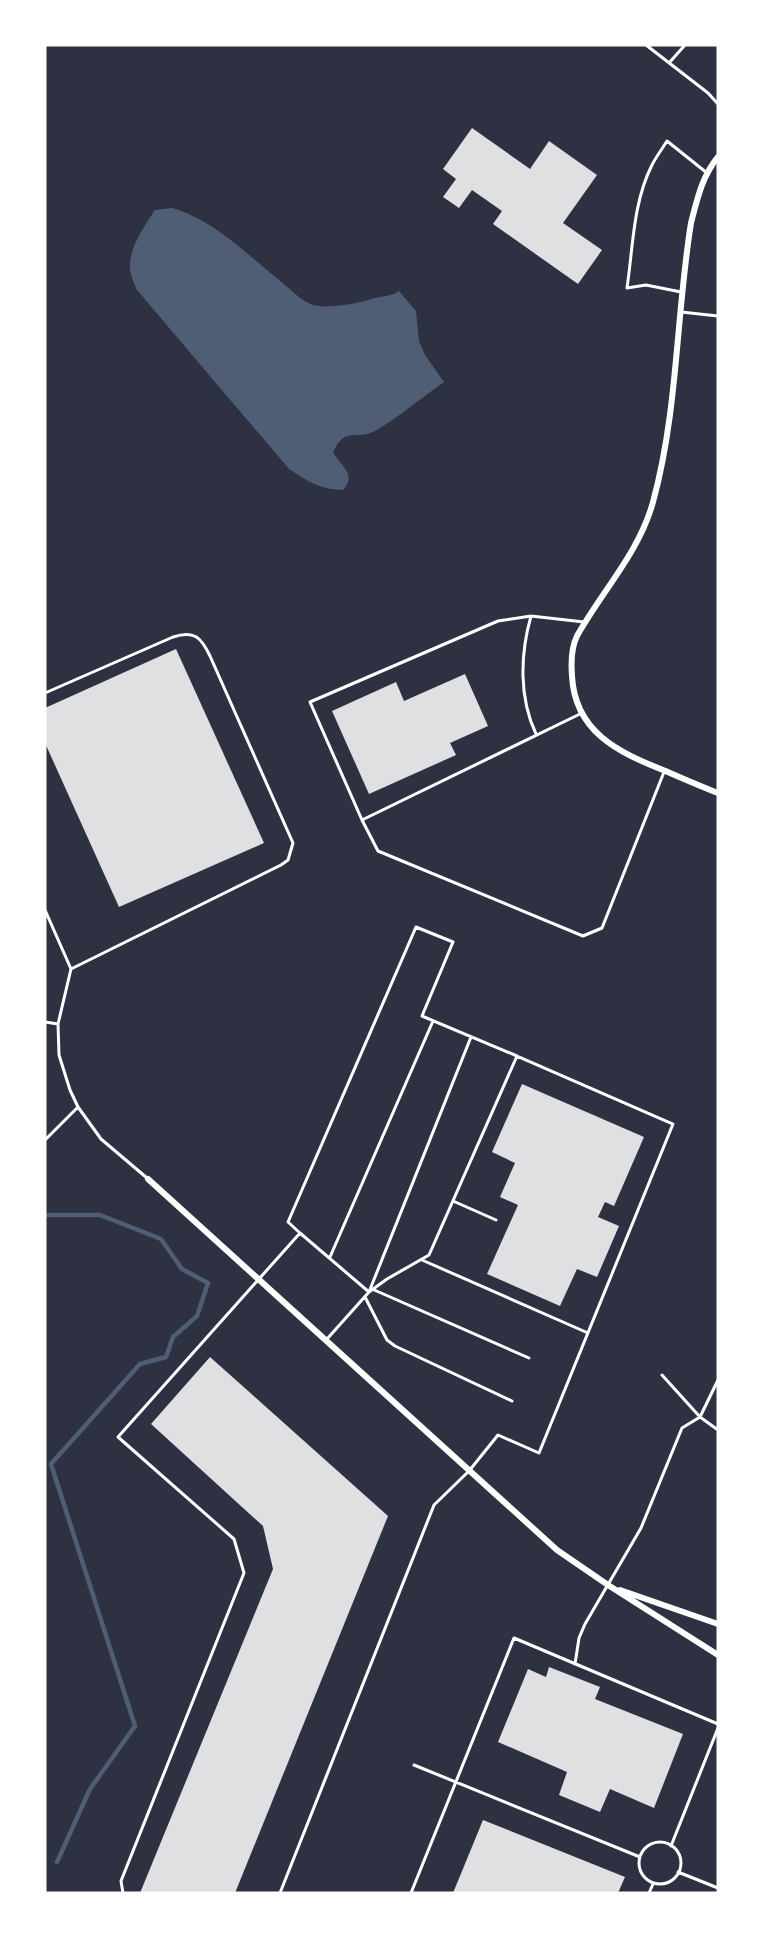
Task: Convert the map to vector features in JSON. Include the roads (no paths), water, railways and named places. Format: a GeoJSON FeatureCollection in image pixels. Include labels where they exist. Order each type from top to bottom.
{"type":"FeatureCollection","features":[{"type":"Feature","properties":{"kind":"street"},"geometry":{"type":"LineString","coordinates":[[718,157],[707,173],[691,223],[663,462],[652,505],[616,578],[576,639],[571,657],[574,695],[594,731],[610,745],[636,760],[718,793]]}},
{"type":"Feature","properties":{"kind":"street"},"geometry":{"type":"LineString","coordinates":[[148,1179],[557,1550],[718,1655]]}},
{"type":"Feature","properties":{"kind":"street"},"geometry":{"type":"LineString","coordinates":[[608,1585],[718,1624]]}},
{"type":"Feature","properties":{"kind":"lane"},"geometry":{"type":"LineString","coordinates":[[646,45],[708,93],[718,104]]}},
{"type":"Feature","properties":{"kind":"lane"},"geometry":{"type":"LineString","coordinates":[[669,63],[685,45]]}},
{"type":"Feature","properties":{"kind":"lane"},"geometry":{"type":"LineString","coordinates":[[683,292],[646,285],[627,288],[637,212],[652,165],[667,141],[707,173]]}},
{"type":"Feature","properties":{"kind":"lane"},"geometry":{"type":"LineString","coordinates":[[681,312],[718,316]]}},
{"type":"Feature","properties":{"kind":"lane"},"geometry":{"type":"LineString","coordinates":[[586,622],[531,616],[508,618],[489,624],[310,702],[378,851],[583,936],[602,927],[664,771]]}},
{"type":"Feature","properties":{"kind":"lane"},"geometry":{"type":"LineString","coordinates":[[531,616],[524,650],[524,691],[526,709],[537,734]]}},
{"type":"Feature","properties":{"kind":"lane"},"geometry":{"type":"LineString","coordinates":[[45,693],[173,637],[182,634],[194,635],[204,643],[293,843],[288,860],[280,865],[71,969]]}},
{"type":"Feature","properties":{"kind":"lane"},"geometry":{"type":"LineString","coordinates":[[362,820],[582,712]]}},
{"type":"Feature","properties":{"kind":"lane"},"geometry":{"type":"LineString","coordinates":[[45,910],[71,969],[58,1024],[59,1054],[70,1090],[78,1107],[101,1139],[148,1179]]}},
{"type":"Feature","properties":{"kind":"lane"},"geometry":{"type":"LineString","coordinates":[[280,1893],[434,1505],[469,1471],[498,1435],[539,1453],[673,1124],[423,1016],[453,942],[416,927],[288,1222],[371,1291],[529,1358]]}},
{"type":"Feature","properties":{"kind":"lane"},"geometry":{"type":"LineString","coordinates":[[330,1257],[433,1021]]}},
{"type":"Feature","properties":{"kind":"lane"},"geometry":{"type":"LineString","coordinates":[[45,1022],[58,1024]]}},
{"type":"Feature","properties":{"kind":"lane"},"geometry":{"type":"LineString","coordinates":[[371,1291],[471,1037]]}},
{"type":"Feature","properties":{"kind":"lane"},"geometry":{"type":"LineString","coordinates":[[326,1341],[365,1296],[429,1255],[517,1056]]}},
{"type":"Feature","properties":{"kind":"lane"},"geometry":{"type":"LineString","coordinates":[[45,1140],[78,1107]]}},
{"type":"Feature","properties":{"kind":"lane"},"geometry":{"type":"LineString","coordinates":[[453,1201],[496,1220]]}},
{"type":"Feature","properties":{"kind":"lane"},"geometry":{"type":"LineString","coordinates":[[123,1893],[121,1881],[244,1573],[234,1539],[118,1437],[300,1233]]}},
{"type":"Feature","properties":{"kind":"lane"},"geometry":{"type":"LineString","coordinates":[[422,1259],[588,1333]]}},
{"type":"Feature","properties":{"kind":"lane"},"geometry":{"type":"LineString","coordinates":[[365,1296],[387,1340],[395,1346],[512,1401]]}},
{"type":"Feature","properties":{"kind":"lane"},"geometry":{"type":"LineString","coordinates":[[662,1375],[700,1417],[718,1430]]}},
{"type":"Feature","properties":{"kind":"lane"},"geometry":{"type":"LineString","coordinates":[[575,1664],[579,1638],[591,1612],[641,1528],[682,1428],[700,1417],[718,1380]]}},
{"type":"Feature","properties":{"kind":"lane"},"geometry":{"type":"LineString","coordinates":[[411,1893],[514,1638],[718,1726],[671,1846]]}},
{"type":"Feature","properties":{"kind":"lane"},"geometry":{"type":"LineString","coordinates":[[414,1765],[640,1857]]}},
{"type":"Feature","properties":{"kind":"lane"},"geometry":{"type":"LineString","coordinates":[[663,1843],[671,1846],[678,1853],[680,1860],[678,1872],[671,1881],[662,1884],[653,1883],[642,1875],[639,1867],[640,1857],[651,1844],[663,1843]]}},
{"type":"Feature","properties":{"kind":"lane"},"geometry":{"type":"LineString","coordinates":[[678,1872],[718,1888]]}},
{"type":"Feature","properties":{"kind":"lane"},"geometry":{"type":"LineString","coordinates":[[649,1893],[653,1883]]}},
{"type":"Feature","properties":{"kind":"water"},"geometry":{"type":"Polygon","coordinates":[[[172,208],[187,213],[215,229],[295,294],[313,305],[341,306],[399,291],[416,311],[419,341],[425,355],[444,382],[375,431],[342,439],[333,452],[348,475],[349,479],[343,490],[314,484],[289,469],[137,290],[131,276],[132,252],[155,210],[172,208]]]}},
{"type":"Feature","properties":{"kind":"waterway"},"geometry":{"type":"LineString","coordinates":[[45,1215],[100,1215],[161,1239],[182,1269],[208,1283],[197,1316],[173,1337],[166,1357],[140,1364],[51,1464],[135,1726],[90,1789],[57,1862]]}}]}
